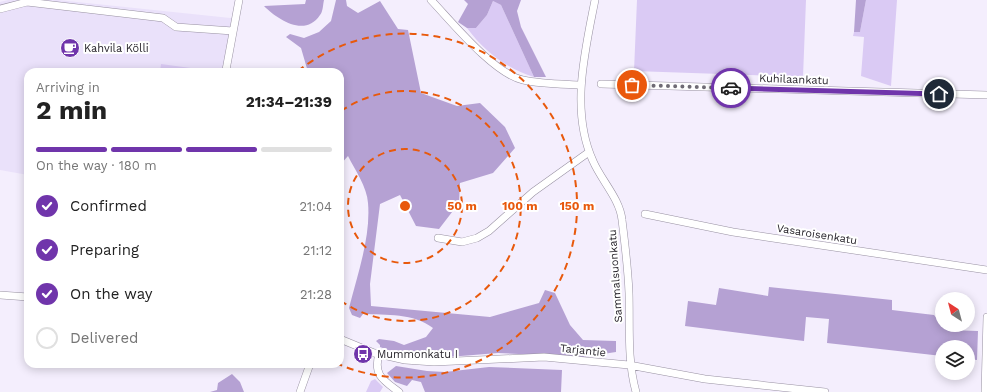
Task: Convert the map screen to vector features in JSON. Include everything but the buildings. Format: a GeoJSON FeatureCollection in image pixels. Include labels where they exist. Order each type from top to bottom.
{"type":"FeatureCollection","features":[{"type":"Feature","properties":{"kind":"street"},"geometry":{"type":"LineString","coordinates":[[226,68],[239,0]]}},
{"type":"Feature","properties":{"kind":"street"},"geometry":{"type":"LineString","coordinates":[[431,0],[487,58],[507,73],[522,80],[581,85]]}},
{"type":"Feature","properties":{"kind":"street","name":"Sammalsuonkatu"},"geometry":{"type":"LineString","coordinates":[[595,0],[581,85],[583,126],[589,152],[613,196],[622,218],[629,291],[629,365],[636,392]]}},
{"type":"Feature","properties":{"kind":"street"},"geometry":{"type":"LineString","coordinates":[[0,9],[27,2],[53,4],[163,18],[176,27],[233,31]]}},
{"type":"Feature","properties":{"kind":"street","name":"Kuhilaankatu"},"geometry":{"type":"LineString","coordinates":[[601,84],[987,95]]}},
{"type":"Feature","properties":{"kind":"street"},"geometry":{"type":"LineString","coordinates":[[438,238],[446,241],[462,242],[477,238],[489,231],[533,192],[589,152]]}},
{"type":"Feature","properties":{"kind":"street","name":"Vasaroisenkatu"},"geometry":{"type":"LineString","coordinates":[[645,214],[733,232],[987,270]]}},
{"type":"Feature","properties":{"kind":"street"},"geometry":{"type":"LineString","coordinates":[[0,295],[24,297]]}},
{"type":"Feature","properties":{"kind":"street"},"geometry":{"type":"LineString","coordinates":[[985,392],[987,317]]}},
{"type":"Feature","properties":{"kind":"street","name":"Tarjantie"},"geometry":{"type":"LineString","coordinates":[[344,341],[379,354],[405,360],[434,362],[544,357],[629,365],[705,379],[825,392]]}},
{"type":"Feature","properties":{"kind":"street"},"geometry":{"type":"LineString","coordinates":[[379,354],[376,368],[377,373],[398,392]]}},
{"type":"Feature","properties":{"kind":"street"},"geometry":{"type":"LineString","coordinates":[[300,392],[309,368]]}},
{"type":"Feature","properties":{"kind":"shaded area"},"geometry":{"type":"Polygon","coordinates":[[[8,0],[58,0],[240,19],[226,68],[24,68],[24,174],[0,170],[0,2],[8,0]]]}},
{"type":"Feature","properties":{"kind":"shaded area"},"geometry":{"type":"Polygon","coordinates":[[[306,0],[324,0],[321,14],[314,22],[307,25],[299,26],[283,21],[264,6],[305,4],[306,0]]]}},
{"type":"Feature","properties":{"kind":"shaded area"},"geometry":{"type":"Polygon","coordinates":[[[336,0],[346,0],[347,6],[358,13],[380,1],[398,29],[408,30],[421,93],[457,106],[480,103],[505,127],[515,148],[493,173],[460,183],[459,203],[439,229],[416,226],[400,195],[380,204],[370,284],[371,306],[490,317],[539,303],[545,290],[555,293],[570,325],[583,340],[616,341],[616,352],[583,357],[498,353],[436,358],[404,356],[380,347],[376,341],[379,339],[394,341],[404,345],[426,337],[433,328],[425,323],[409,317],[363,314],[360,318],[352,315],[349,308],[365,243],[368,203],[363,185],[348,156],[344,160],[344,68],[307,68],[301,48],[286,37],[290,34],[304,38],[319,32],[331,21],[336,0]]]}},
{"type":"Feature","properties":{"kind":"shaded area"},"geometry":{"type":"Polygon","coordinates":[[[464,0],[521,0],[517,11],[521,27],[546,77],[534,77],[501,5],[493,1],[487,15],[476,28],[467,28],[458,22],[468,4],[464,0]]]}},
{"type":"Feature","properties":{"kind":"shaded area"},"geometry":{"type":"Polygon","coordinates":[[[637,0],[806,0],[803,77],[634,71],[637,0]]]}},
{"type":"Feature","properties":{"kind":"shaded area"},"geometry":{"type":"Polygon","coordinates":[[[856,0],[866,0],[860,32],[854,32],[856,0]]]}},
{"type":"Feature","properties":{"kind":"shaded area"},"geometry":{"type":"Polygon","coordinates":[[[866,0],[897,0],[891,86],[861,76],[864,37],[853,36],[854,32],[860,32],[866,0]]]}},
{"type":"Feature","properties":{"kind":"shaded area"},"geometry":{"type":"Polygon","coordinates":[[[493,1],[501,5],[534,77],[524,74],[505,64],[489,52],[467,28],[476,28],[487,15],[493,1]]]}},
{"type":"Feature","properties":{"kind":"shaded area"},"geometry":{"type":"Polygon","coordinates":[[[161,64],[190,68],[160,68],[161,64]]]}},
{"type":"Feature","properties":{"kind":"shaded area"},"geometry":{"type":"Polygon","coordinates":[[[769,287],[892,300],[892,310],[934,315],[935,332],[978,331],[977,360],[975,360],[975,340],[935,340],[935,355],[827,343],[829,319],[806,317],[804,341],[685,326],[688,301],[716,305],[719,288],[768,296],[769,287]]]}},
{"type":"Feature","properties":{"kind":"shaded area"},"geometry":{"type":"Polygon","coordinates":[[[396,366],[445,372],[489,367],[562,370],[561,392],[425,392],[421,382],[412,380],[407,386],[395,382],[387,373],[396,366]]]}},
{"type":"Feature","properties":{"kind":"shaded area"},"geometry":{"type":"Polygon","coordinates":[[[232,374],[240,382],[244,392],[210,392],[217,390],[218,383],[232,374]]]}},
{"type":"Feature","properties":{"kind":"shaded area"},"geometry":{"type":"Polygon","coordinates":[[[375,379],[383,387],[380,392],[366,392],[371,381],[375,379]]]}},
{"type":"Feature","properties":{"kind":"way so far"},"geometry":{"type":"LineString","coordinates":[[632,85],[731,88]]}},
{"type":"Feature","properties":{"kind":"place","name":"Kahvila Kölli"},"geometry":{"type":"Point","coordinates":[70,48]}},
{"type":"Feature","properties":{"kind":"place","name":"Mummonkatu I"},"geometry":{"type":"Point","coordinates":[363,354]}},
{"type":"Feature","properties":{"kind":"route"},"geometry":{"type":"LineString","coordinates":[[731,88],[939,94]]}}]}
